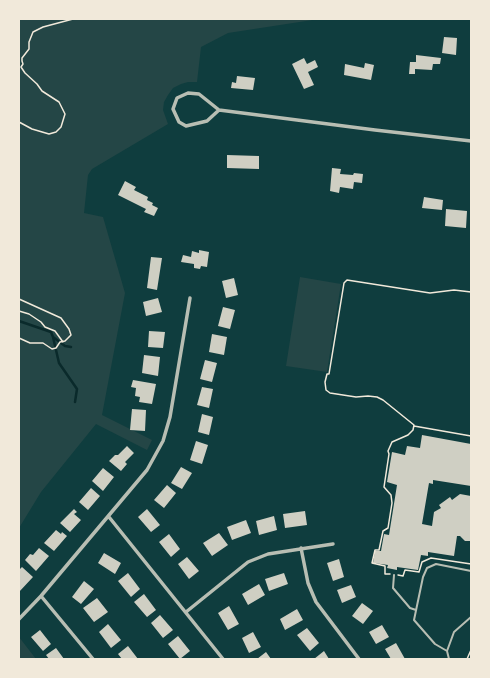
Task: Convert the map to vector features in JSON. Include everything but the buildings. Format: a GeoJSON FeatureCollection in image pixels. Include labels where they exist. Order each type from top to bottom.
{"type":"FeatureCollection","features":[{"type":"Feature","properties":{"kind":"street"},"geometry":{"type":"LineString","coordinates":[[219,110],[207,120],[186,126],[179,122],[173,109],[177,98],[188,93],[199,94],[219,110],[471,141]]}},
{"type":"Feature","properties":{"kind":"street"},"geometry":{"type":"LineString","coordinates":[[19,619],[41,596],[109,517],[147,470],[163,441],[170,417],[190,298]]}},
{"type":"Feature","properties":{"kind":"street"},"geometry":{"type":"LineString","coordinates":[[109,517],[223,659]]}},
{"type":"Feature","properties":{"kind":"street"},"geometry":{"type":"LineString","coordinates":[[186,612],[248,562],[268,554],[333,544]]}},
{"type":"Feature","properties":{"kind":"street"},"geometry":{"type":"LineString","coordinates":[[301,548],[308,583],[316,602],[359,659]]}},
{"type":"Feature","properties":{"kind":"street"},"geometry":{"type":"LineString","coordinates":[[41,596],[93,659]]}},
{"type":"Feature","properties":{"kind":"lane"},"geometry":{"type":"LineString","coordinates":[[449,659],[446,651],[435,644],[414,620],[423,577],[427,568],[436,564],[471,571]]}},
{"type":"Feature","properties":{"kind":"lane"},"geometry":{"type":"LineString","coordinates":[[394,575],[393,588],[410,608],[416,610]]}},
{"type":"Feature","properties":{"kind":"lane"},"geometry":{"type":"LineString","coordinates":[[446,651],[454,632],[471,617]]}},
{"type":"Feature","properties":{"kind":"path"},"geometry":{"type":"LineString","coordinates":[[19,122],[32,129],[49,134],[56,132],[61,128],[65,114],[59,102],[42,91],[21,67],[22,58],[29,49],[29,42],[33,32],[43,27],[73,19]]}},
{"type":"Feature","properties":{"kind":"path"},"geometry":{"type":"LineString","coordinates":[[471,292],[454,290],[430,293],[347,280],[344,282],[329,374],[327,374],[325,382],[326,390],[330,393],[356,397],[377,397],[412,422],[414,426],[471,436]]}},
{"type":"Feature","properties":{"kind":"path"},"geometry":{"type":"LineString","coordinates":[[19,299],[61,318],[69,329],[71,335],[63,342],[60,342],[56,348],[52,349],[43,343],[30,343],[19,338]]}},
{"type":"Feature","properties":{"kind":"path"},"geometry":{"type":"LineString","coordinates":[[19,311],[29,314],[41,322],[45,327],[55,331],[63,342]]}},
{"type":"Feature","properties":{"kind":"path"},"geometry":{"type":"LineString","coordinates":[[414,426],[406,436],[392,442],[389,448],[384,487],[391,496],[392,503],[388,528],[383,531],[379,550],[375,550],[372,563],[385,566],[385,574],[403,576],[404,570],[419,572],[422,562],[431,558],[471,564]]}},
{"type":"Feature","properties":{"kind":"path"},"geometry":{"type":"LineString","coordinates":[[467,659],[471,650]]}},
{"type":"Feature","properties":{"kind":"shaded area"},"geometry":{"type":"Polygon","coordinates":[[[19,19],[319,19],[228,33],[201,47],[197,82],[188,82],[173,88],[164,102],[163,110],[168,124],[92,169],[88,175],[84,213],[103,217],[125,293],[102,415],[152,440],[147,450],[96,424],[41,492],[19,528],[19,19]]]}},
{"type":"Feature","properties":{"kind":"shaded area"},"geometry":{"type":"Polygon","coordinates":[[[300,277],[341,284],[327,372],[286,366],[300,277]]]}},
{"type":"Feature","properties":{"kind":"shaded area"},"geometry":{"type":"Polygon","coordinates":[[[19,637],[36,659],[19,659],[19,637]]]}},
{"type":"Feature","properties":{"kind":"waterway"},"geometry":{"type":"LineString","coordinates":[[19,321],[51,332],[59,363],[77,389],[75,402]]}},
{"type":"Feature","properties":{"kind":"waterway"},"geometry":{"type":"LineString","coordinates":[[53,337],[65,346],[71,347]]}}]}
